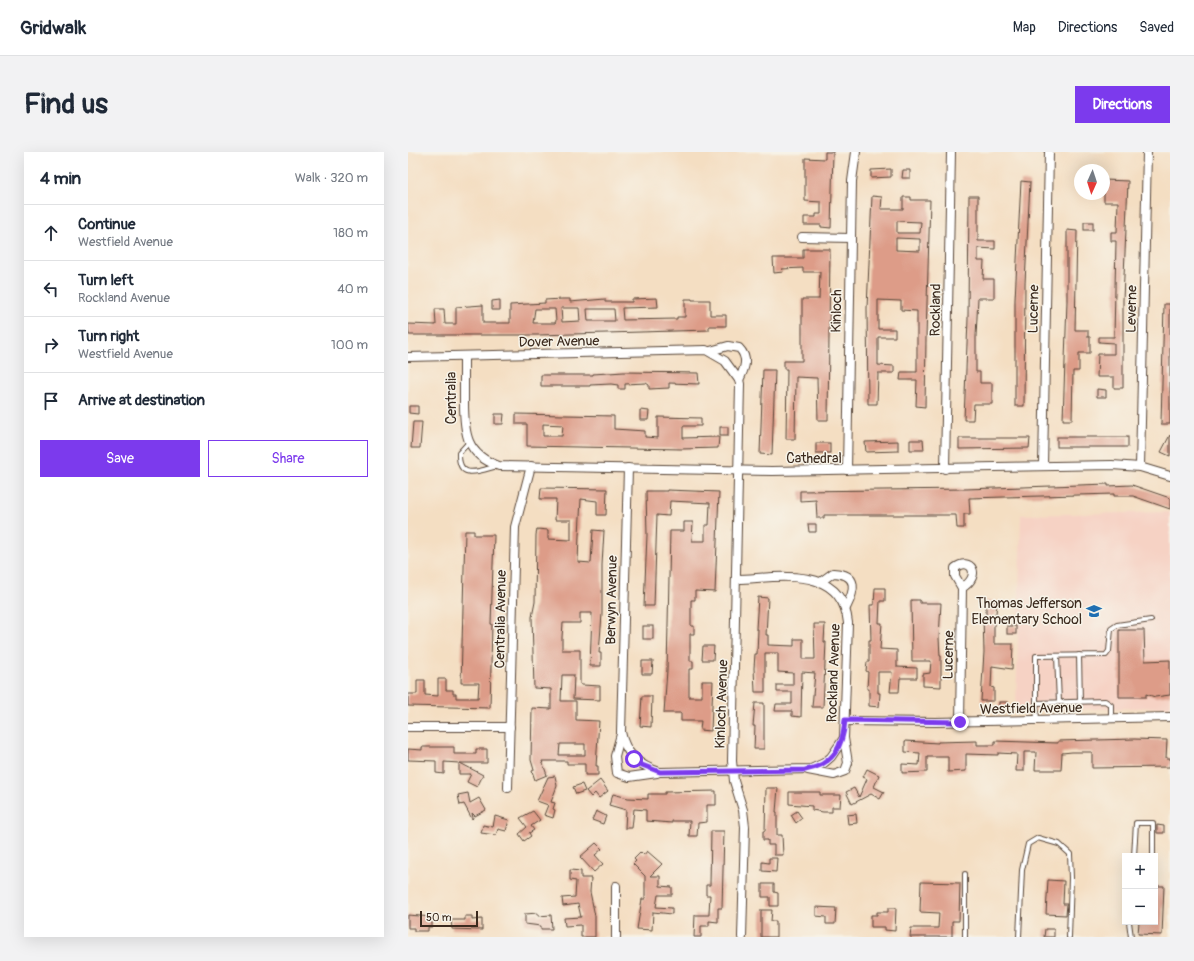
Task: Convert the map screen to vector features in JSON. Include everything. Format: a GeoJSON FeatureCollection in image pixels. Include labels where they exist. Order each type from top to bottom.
{"type":"FeatureCollection","features":[{"type":"Feature","properties":{"kind":"street","name":"Kinloch"},"geometry":{"type":"LineString","coordinates":[[847,470],[850,238],[852,181],[856,152]]}},
{"type":"Feature","properties":{"kind":"street","name":"Rockland"},"geometry":{"type":"LineString","coordinates":[[945,469],[951,152]]}},
{"type":"Feature","properties":{"kind":"street","name":"Lucerne"},"geometry":{"type":"LineString","coordinates":[[1043,466],[1049,152]]}},
{"type":"Feature","properties":{"kind":"street","name":"Leverne"},"geometry":{"type":"LineString","coordinates":[[1140,467],[1147,152]]}},
{"type":"Feature","properties":{"kind":"street"},"geometry":{"type":"LineString","coordinates":[[802,237],[850,238]]}},
{"type":"Feature","properties":{"kind":"street","name":"Dover Avenue"},"geometry":{"type":"LineString","coordinates":[[408,357],[710,351],[728,346],[739,348],[746,357],[746,363],[740,380],[740,470]]}},
{"type":"Feature","properties":{"kind":"street"},"geometry":{"type":"LineString","coordinates":[[710,351],[725,361],[740,380]]}},
{"type":"Feature","properties":{"kind":"street","name":"Centralia"},"geometry":{"type":"LineString","coordinates":[[464,356],[464,424],[468,440]]}},
{"type":"Feature","properties":{"kind":"street","name":"Cathedral"},"geometry":{"type":"LineString","coordinates":[[468,440],[477,454],[499,466],[740,470],[847,470],[945,469],[1112,464],[1140,467],[1170,476]]}},
{"type":"Feature","properties":{"kind":"street","name":"Centralia Avenue"},"geometry":{"type":"LineString","coordinates":[[508,788],[515,527],[531,466]]}},
{"type":"Feature","properties":{"kind":"street","name":"Berwyn Avenue"},"geometry":{"type":"LineString","coordinates":[[628,468],[621,732],[615,756],[617,774],[629,777],[660,772]]}},
{"type":"Feature","properties":{"kind":"street","name":"Kinloch Avenue"},"geometry":{"type":"LineString","coordinates":[[740,470],[733,771],[734,781],[743,810],[745,827],[742,937]]}},
{"type":"Feature","properties":{"kind":"street"},"geometry":{"type":"LineString","coordinates":[[737,578],[804,577],[822,581],[833,573],[847,575],[851,578],[854,588],[852,597],[846,608]]}},
{"type":"Feature","properties":{"kind":"street","name":"Rockland Avenue"},"geometry":{"type":"LineString","coordinates":[[805,770],[834,775],[845,771],[848,763],[844,738],[848,623],[846,608],[841,598],[833,589],[822,581]]}},
{"type":"Feature","properties":{"kind":"street","name":"Lucerne"},"geometry":{"type":"LineString","coordinates":[[960,722],[962,588]]}},
{"type":"Feature","properties":{"kind":"street","name":"Westfield Avenue"},"geometry":{"type":"LineString","coordinates":[[845,720],[960,722],[1170,717]]}},
{"type":"Feature","properties":{"kind":"street"},"geometry":{"type":"LineString","coordinates":[[408,726],[510,727]]}},
{"type":"Feature","properties":{"kind":"street","name":"Berwyn Avenue"},"geometry":{"type":"LineString","coordinates":[[621,732],[625,745],[634,759],[647,768],[660,772]]}},
{"type":"Feature","properties":{"kind":"street","name":"Rockland Avenue"},"geometry":{"type":"LineString","coordinates":[[805,770],[817,767],[831,757],[844,738]]}},
{"type":"Feature","properties":{"kind":"street"},"geometry":{"type":"LineString","coordinates":[[660,772],[805,770]]}},
{"type":"Feature","properties":{"kind":"street"},"geometry":{"type":"LineString","coordinates":[[616,886],[616,937]]}},
{"type":"Feature","properties":{"kind":"lane"},"geometry":{"type":"LineString","coordinates":[[468,440],[459,453],[458,462],[464,470],[472,473],[499,466]]}},
{"type":"Feature","properties":{"kind":"lane"},"geometry":{"type":"LineString","coordinates":[[1037,720],[1036,656],[1106,655],[1109,651],[1111,629],[1117,625],[1151,620]]}},
{"type":"Feature","properties":{"kind":"lane"},"geometry":{"type":"LineString","coordinates":[[1078,655],[1080,702]]}},
{"type":"Feature","properties":{"kind":"lane"},"geometry":{"type":"LineString","coordinates":[[1058,656],[1059,702]]}},
{"type":"Feature","properties":{"kind":"lane"},"geometry":{"type":"LineString","coordinates":[[1036,703],[1105,701],[1111,705],[1111,719]]}},
{"type":"Feature","properties":{"kind":"lane"},"geometry":{"type":"LineString","coordinates":[[1134,853],[1136,822],[1153,823],[1153,853]]}},
{"type":"Feature","properties":{"kind":"lane"},"geometry":{"type":"LineString","coordinates":[[1020,937],[1022,870],[1028,844],[1038,838],[1059,844],[1070,854],[1071,878],[1069,937]]}},
{"type":"Feature","properties":{"kind":"lane"},"geometry":{"type":"LineString","coordinates":[[965,874],[965,937]]}},
{"type":"Feature","properties":{"kind":"lane"},"geometry":{"type":"LineString","coordinates":[[1129,925],[1131,937]]}},
{"type":"Feature","properties":{"kind":"shaded area","name":"Thomas Jefferson Elementary School"},"geometry":{"type":"Polygon","coordinates":[[[1170,512],[1170,707],[1016,711],[1021,515],[1170,512]]]}},
{"type":"Feature","properties":{"kind":"building"},"geometry":{"type":"Polygon","coordinates":[[[825,152],[833,152],[831,228],[821,227],[821,225],[804,225],[804,217],[816,217],[816,214],[821,214],[821,202],[805,201],[805,158],[825,159],[825,152]]]}},
{"type":"Feature","properties":{"kind":"building"},"geometry":{"type":"Polygon","coordinates":[[[891,169],[891,177],[871,178],[871,170],[891,169]]]}},
{"type":"Feature","properties":{"kind":"building"},"geometry":{"type":"Polygon","coordinates":[[[903,170],[910,170],[910,178],[902,178],[903,170]]]}},
{"type":"Feature","properties":{"kind":"building"},"geometry":{"type":"Polygon","coordinates":[[[1110,180],[1128,181],[1123,300],[1123,388],[1114,388],[1114,377],[1097,377],[1098,354],[1114,354],[1114,343],[1099,342],[1099,337],[1114,337],[1116,241],[1111,241],[1111,232],[1117,232],[1118,202],[1104,202],[1104,200],[1110,200],[1110,180]]]}},
{"type":"Feature","properties":{"kind":"building"},"geometry":{"type":"Polygon","coordinates":[[[1021,181],[1030,182],[1025,283],[1024,406],[1015,406],[1015,300],[1021,181]]]}},
{"type":"Feature","properties":{"kind":"building"},"geometry":{"type":"Polygon","coordinates":[[[872,196],[882,197],[881,209],[903,209],[903,197],[911,197],[911,200],[930,200],[925,407],[916,406],[917,380],[900,380],[901,372],[917,372],[917,311],[901,310],[901,301],[878,300],[878,329],[895,329],[895,337],[878,337],[878,365],[894,366],[894,373],[878,373],[877,404],[868,404],[867,308],[872,196]],[[897,221],[897,233],[920,233],[921,222],[897,221]],[[896,238],[896,250],[920,251],[920,239],[896,238]]]}},
{"type":"Feature","properties":{"kind":"building"},"geometry":{"type":"Polygon","coordinates":[[[969,196],[978,196],[978,241],[995,241],[995,249],[978,248],[978,261],[984,261],[983,279],[994,279],[994,298],[978,298],[976,336],[976,372],[980,372],[980,383],[992,383],[992,404],[974,404],[973,420],[964,420],[968,319],[969,196]]]}},
{"type":"Feature","properties":{"kind":"building"},"geometry":{"type":"Polygon","coordinates":[[[1084,222],[1093,222],[1093,230],[1084,230],[1084,222]]]}},
{"type":"Feature","properties":{"kind":"building"},"geometry":{"type":"Polygon","coordinates":[[[1067,230],[1077,231],[1075,330],[1088,330],[1088,337],[1090,337],[1090,353],[1079,353],[1079,371],[1073,371],[1072,420],[1063,420],[1067,301],[1067,230]]]}},
{"type":"Feature","properties":{"kind":"building"},"geometry":{"type":"Polygon","coordinates":[[[803,249],[830,249],[828,420],[818,420],[817,378],[796,377],[795,439],[786,439],[787,369],[784,369],[784,361],[802,361],[802,299],[819,299],[820,272],[803,272],[803,268],[782,269],[783,272],[774,273],[773,258],[803,258],[803,249]]]}},
{"type":"Feature","properties":{"kind":"building"},"geometry":{"type":"Polygon","coordinates":[[[657,298],[658,307],[622,308],[623,320],[677,319],[677,317],[685,317],[685,299],[710,300],[710,315],[726,315],[726,326],[709,326],[709,330],[538,335],[409,335],[408,324],[436,325],[435,309],[444,309],[445,324],[456,324],[456,307],[483,305],[483,323],[510,323],[510,305],[545,303],[545,300],[562,299],[570,299],[570,302],[605,299],[605,302],[632,302],[632,299],[657,298]],[[561,308],[562,322],[580,321],[579,308],[561,308]],[[535,309],[533,323],[555,323],[555,309],[535,309]],[[587,309],[588,321],[615,321],[614,309],[587,309]]]}},
{"type":"Feature","properties":{"kind":"building"},"geometry":{"type":"Polygon","coordinates":[[[500,300],[500,310],[492,310],[492,301],[500,300]]]}},
{"type":"Feature","properties":{"kind":"building"},"geometry":{"type":"Polygon","coordinates":[[[1164,304],[1170,304],[1170,424],[1161,424],[1164,304]]]}},
{"type":"Feature","properties":{"kind":"building"},"geometry":{"type":"Polygon","coordinates":[[[763,370],[775,370],[772,455],[760,454],[763,370]]]}},
{"type":"Feature","properties":{"kind":"building"},"geometry":{"type":"Polygon","coordinates":[[[624,372],[698,373],[699,384],[669,383],[669,388],[649,389],[649,385],[646,383],[625,384],[625,389],[618,389],[618,385],[611,384],[590,386],[541,386],[541,375],[593,375],[624,372]]]}},
{"type":"Feature","properties":{"kind":"building"},"geometry":{"type":"Polygon","coordinates":[[[1097,389],[1106,390],[1106,397],[1097,397],[1097,389]]]}},
{"type":"Feature","properties":{"kind":"building"},"geometry":{"type":"Polygon","coordinates":[[[409,406],[418,406],[418,414],[409,413],[409,406]]]}},
{"type":"Feature","properties":{"kind":"building"},"geometry":{"type":"Polygon","coordinates":[[[640,410],[649,411],[648,420],[640,420],[640,410]]]}},
{"type":"Feature","properties":{"kind":"building"},"geometry":{"type":"Polygon","coordinates":[[[495,414],[504,414],[503,424],[495,424],[495,414]]]}},
{"type":"Feature","properties":{"kind":"building"},"geometry":{"type":"Polygon","coordinates":[[[516,414],[614,416],[614,429],[645,431],[645,437],[658,438],[658,417],[701,418],[701,426],[683,426],[683,438],[719,437],[718,448],[681,449],[527,446],[527,424],[516,424],[516,414]],[[543,424],[543,436],[562,436],[563,425],[543,424]]]}},
{"type":"Feature","properties":{"kind":"building"},"geometry":{"type":"Polygon","coordinates":[[[413,422],[422,422],[420,448],[411,448],[413,422]]]}},
{"type":"Feature","properties":{"kind":"building"},"geometry":{"type":"Polygon","coordinates":[[[720,427],[728,427],[728,436],[720,436],[720,427]]]}},
{"type":"Feature","properties":{"kind":"building"},"geometry":{"type":"Polygon","coordinates":[[[1170,435],[1170,456],[1161,452],[1170,435]]]}},
{"type":"Feature","properties":{"kind":"building"},"geometry":{"type":"Polygon","coordinates":[[[1057,437],[1128,437],[1128,447],[1057,447],[1057,437]]]}},
{"type":"Feature","properties":{"kind":"building"},"geometry":{"type":"Polygon","coordinates":[[[959,438],[1030,438],[1029,448],[959,449],[959,438]]]}},
{"type":"Feature","properties":{"kind":"building"},"geometry":{"type":"Polygon","coordinates":[[[910,440],[923,440],[924,450],[910,450],[910,440]]]}},
{"type":"Feature","properties":{"kind":"building"},"geometry":{"type":"Polygon","coordinates":[[[898,441],[898,451],[866,452],[865,442],[898,441]]]}},
{"type":"Feature","properties":{"kind":"building"},"geometry":{"type":"Polygon","coordinates":[[[816,443],[830,443],[830,453],[816,453],[816,443]]]}},
{"type":"Feature","properties":{"kind":"building"},"geometry":{"type":"Polygon","coordinates":[[[1108,484],[1108,486],[1132,485],[1170,498],[1170,509],[1133,496],[1114,496],[1114,494],[969,498],[970,514],[964,514],[964,528],[957,528],[956,515],[824,515],[824,518],[817,518],[816,500],[800,501],[800,491],[966,489],[1108,484]]]}},
{"type":"Feature","properties":{"kind":"building"},"geometry":{"type":"Polygon","coordinates":[[[541,488],[607,489],[606,515],[597,515],[597,501],[581,499],[578,562],[591,563],[593,530],[604,531],[602,614],[599,653],[601,653],[601,666],[590,666],[592,613],[580,613],[580,623],[563,623],[562,637],[562,650],[580,650],[580,684],[600,686],[600,700],[573,699],[574,675],[562,675],[561,701],[576,701],[576,720],[599,721],[596,766],[598,766],[598,775],[585,775],[585,764],[567,764],[567,761],[542,761],[547,775],[535,780],[532,771],[534,770],[531,760],[532,708],[551,709],[551,689],[534,688],[532,617],[535,602],[537,529],[548,530],[548,539],[571,540],[571,520],[555,520],[556,499],[540,499],[541,488]],[[560,744],[559,755],[585,755],[585,744],[560,744]]]}},
{"type":"Feature","properties":{"kind":"building"},"geometry":{"type":"Polygon","coordinates":[[[667,490],[719,492],[715,592],[695,591],[695,600],[691,600],[691,626],[694,626],[694,634],[690,634],[690,661],[693,661],[693,669],[689,669],[689,697],[702,697],[702,681],[713,681],[711,731],[700,730],[701,721],[681,721],[681,713],[664,713],[667,670],[670,531],[684,531],[684,522],[693,522],[692,541],[705,541],[705,525],[709,525],[710,503],[670,501],[669,516],[657,515],[654,606],[644,606],[647,535],[646,491],[667,490]]]}},
{"type":"Feature","properties":{"kind":"building"},"geometry":{"type":"Polygon","coordinates":[[[808,524],[816,524],[816,532],[809,532],[808,524]]]}},
{"type":"Feature","properties":{"kind":"building"},"geometry":{"type":"Polygon","coordinates":[[[465,531],[474,531],[474,535],[494,535],[490,708],[408,706],[408,694],[417,694],[417,680],[425,680],[425,695],[438,696],[438,679],[446,679],[446,690],[453,690],[453,694],[456,694],[456,698],[478,698],[479,683],[461,683],[465,531]]]}},
{"type":"Feature","properties":{"kind":"building"},"geometry":{"type":"Polygon","coordinates":[[[875,588],[885,588],[885,601],[880,601],[879,623],[882,623],[880,649],[897,650],[897,667],[917,668],[917,678],[900,678],[899,692],[890,692],[892,672],[878,672],[878,693],[880,693],[879,707],[869,706],[869,689],[867,689],[868,672],[866,671],[867,662],[869,662],[869,640],[871,640],[870,605],[874,605],[875,588]]]}},
{"type":"Feature","properties":{"kind":"building"},"geometry":{"type":"Polygon","coordinates":[[[758,597],[768,598],[766,635],[768,635],[768,645],[794,646],[794,639],[803,639],[803,659],[815,659],[814,624],[825,624],[824,642],[826,642],[823,707],[812,707],[815,673],[802,672],[801,717],[792,716],[792,711],[775,711],[776,704],[792,704],[792,692],[777,692],[777,685],[793,685],[793,673],[778,672],[778,653],[765,653],[765,692],[755,692],[754,668],[755,654],[757,654],[758,629],[756,629],[758,597]]]}},
{"type":"Feature","properties":{"kind":"building"},"geometry":{"type":"Polygon","coordinates":[[[911,600],[920,600],[920,603],[941,603],[939,638],[941,656],[941,687],[923,686],[923,674],[930,673],[931,661],[912,661],[911,600]]]}},
{"type":"Feature","properties":{"kind":"building"},"geometry":{"type":"Polygon","coordinates":[[[986,601],[997,601],[996,614],[994,614],[994,644],[1013,644],[1012,669],[992,666],[991,687],[994,688],[994,701],[981,701],[984,652],[983,617],[986,617],[986,601]]]}},
{"type":"Feature","properties":{"kind":"building"},"geometry":{"type":"Polygon","coordinates":[[[643,626],[653,626],[653,639],[643,639],[643,626]]]}},
{"type":"Feature","properties":{"kind":"building"},"geometry":{"type":"Polygon","coordinates":[[[1007,626],[1016,626],[1016,634],[1007,634],[1007,626]]]}},
{"type":"Feature","properties":{"kind":"building"},"geometry":{"type":"Polygon","coordinates":[[[1119,630],[1144,630],[1145,661],[1170,660],[1170,695],[1155,697],[1146,694],[1146,697],[1119,697],[1119,630]]]}},
{"type":"Feature","properties":{"kind":"building"},"geometry":{"type":"Polygon","coordinates":[[[703,646],[714,646],[713,660],[702,660],[703,646]]]}},
{"type":"Feature","properties":{"kind":"building"},"geometry":{"type":"Polygon","coordinates":[[[642,661],[653,661],[652,674],[642,674],[642,661]]]}},
{"type":"Feature","properties":{"kind":"building"},"geometry":{"type":"Polygon","coordinates":[[[642,696],[652,696],[651,727],[640,726],[642,696]]]}},
{"type":"Feature","properties":{"kind":"building"},"geometry":{"type":"Polygon","coordinates":[[[999,702],[1008,702],[1008,710],[999,710],[999,702]]]}},
{"type":"Feature","properties":{"kind":"building"},"geometry":{"type":"Polygon","coordinates":[[[755,703],[764,703],[764,749],[754,749],[755,726],[753,726],[755,703]]]}},
{"type":"Feature","properties":{"kind":"building"},"geometry":{"type":"Polygon","coordinates":[[[1134,739],[1167,740],[1166,758],[1170,758],[1170,767],[1092,768],[1092,752],[1072,752],[1062,753],[1061,770],[1035,770],[1036,752],[1024,752],[1024,771],[1016,771],[1017,754],[998,753],[998,755],[966,754],[966,771],[948,772],[948,757],[927,757],[927,772],[902,773],[902,764],[919,765],[920,753],[905,752],[905,741],[938,743],[977,741],[977,745],[995,745],[995,741],[1058,743],[1058,741],[1134,739]]]}},
{"type":"Feature","properties":{"kind":"building"},"geometry":{"type":"Polygon","coordinates":[[[422,747],[454,747],[454,754],[476,754],[476,749],[487,749],[487,763],[460,763],[483,775],[477,787],[467,782],[471,774],[459,774],[459,763],[444,762],[444,774],[436,773],[436,761],[408,760],[408,749],[422,750],[422,747]]]}},
{"type":"Feature","properties":{"kind":"building"},"geometry":{"type":"Polygon","coordinates":[[[867,769],[879,775],[874,787],[884,792],[880,799],[871,794],[852,804],[846,792],[854,788],[859,797],[867,779],[863,777],[867,769]]]}},
{"type":"Feature","properties":{"kind":"building"},"geometry":{"type":"Polygon","coordinates":[[[555,776],[557,786],[551,802],[555,803],[553,818],[544,815],[548,805],[537,801],[548,777],[555,776]]]}},
{"type":"Feature","properties":{"kind":"building"},"geometry":{"type":"Polygon","coordinates":[[[600,780],[608,791],[599,798],[595,793],[591,797],[586,791],[600,780]]]}},
{"type":"Feature","properties":{"kind":"building"},"geometry":{"type":"Polygon","coordinates":[[[582,784],[585,791],[576,794],[573,787],[582,784]]]}},
{"type":"Feature","properties":{"kind":"building"},"geometry":{"type":"Polygon","coordinates":[[[766,788],[778,788],[776,812],[777,835],[782,835],[783,855],[774,855],[774,845],[768,845],[768,840],[763,840],[763,831],[765,831],[766,788]]]}},
{"type":"Feature","properties":{"kind":"building"},"geometry":{"type":"Polygon","coordinates":[[[716,791],[716,805],[707,805],[707,822],[698,823],[697,836],[689,836],[690,821],[672,821],[672,823],[646,821],[646,810],[634,809],[632,828],[625,828],[626,810],[609,805],[613,794],[628,798],[648,799],[648,794],[665,794],[665,792],[716,791]]]}},
{"type":"Feature","properties":{"kind":"building"},"geometry":{"type":"Polygon","coordinates":[[[789,792],[820,792],[820,795],[841,795],[840,807],[832,807],[832,812],[823,812],[812,810],[812,806],[789,804],[789,792]]]}},
{"type":"Feature","properties":{"kind":"building"},"geometry":{"type":"Polygon","coordinates":[[[468,793],[470,803],[479,798],[486,810],[475,816],[472,813],[472,819],[464,804],[460,805],[458,795],[468,793]]]}},
{"type":"Feature","properties":{"kind":"building"},"geometry":{"type":"Polygon","coordinates":[[[533,811],[540,820],[531,826],[534,830],[529,833],[531,836],[524,841],[519,834],[527,827],[520,818],[533,811]]]}},
{"type":"Feature","properties":{"kind":"building"},"geometry":{"type":"Polygon","coordinates":[[[596,811],[606,816],[603,824],[592,820],[596,811]]]}},
{"type":"Feature","properties":{"kind":"building"},"geometry":{"type":"Polygon","coordinates":[[[797,811],[802,818],[796,823],[791,815],[797,811]]]}},
{"type":"Feature","properties":{"kind":"building"},"geometry":{"type":"Polygon","coordinates":[[[856,814],[857,823],[848,824],[847,815],[856,814]]]}},
{"type":"Feature","properties":{"kind":"building"},"geometry":{"type":"Polygon","coordinates":[[[495,816],[509,820],[506,831],[498,829],[496,835],[481,833],[483,825],[493,827],[495,816]]]}},
{"type":"Feature","properties":{"kind":"building"},"geometry":{"type":"Polygon","coordinates":[[[1157,825],[1164,826],[1164,833],[1157,833],[1157,825]]]}},
{"type":"Feature","properties":{"kind":"building"},"geometry":{"type":"Polygon","coordinates":[[[711,831],[724,831],[722,908],[718,908],[718,922],[709,921],[709,926],[701,926],[701,937],[694,937],[695,915],[709,915],[710,895],[706,895],[706,885],[710,885],[711,831]]]}},
{"type":"Feature","properties":{"kind":"building"},"geometry":{"type":"Polygon","coordinates":[[[596,843],[602,849],[595,855],[603,864],[594,872],[580,857],[596,843]]]}},
{"type":"Feature","properties":{"kind":"building"},"geometry":{"type":"Polygon","coordinates":[[[647,851],[662,864],[650,876],[660,876],[660,886],[672,887],[672,895],[658,895],[656,907],[672,908],[672,914],[653,912],[652,930],[637,929],[642,899],[645,899],[645,876],[633,864],[636,861],[634,859],[641,852],[644,855],[647,851]]]}},
{"type":"Feature","properties":{"kind":"building"},"geometry":{"type":"Polygon","coordinates":[[[769,858],[777,858],[776,872],[762,871],[762,862],[769,863],[769,858]]]}},
{"type":"Feature","properties":{"kind":"building"},"geometry":{"type":"Polygon","coordinates":[[[570,870],[581,871],[581,878],[591,878],[590,892],[595,916],[595,937],[581,937],[581,925],[565,926],[564,918],[581,917],[578,904],[563,906],[562,898],[575,897],[576,881],[570,880],[570,870]]]}},
{"type":"Feature","properties":{"kind":"building"},"geometry":{"type":"Polygon","coordinates":[[[1048,880],[1064,881],[1063,904],[1067,904],[1066,915],[1046,914],[1048,880]]]}},
{"type":"Feature","properties":{"kind":"building"},"geometry":{"type":"Polygon","coordinates":[[[921,882],[960,883],[959,921],[952,921],[952,937],[910,937],[911,928],[938,928],[939,913],[920,912],[921,882]]]}},
{"type":"Feature","properties":{"kind":"building"},"geometry":{"type":"Polygon","coordinates":[[[762,884],[774,884],[774,892],[778,893],[778,906],[770,906],[770,897],[762,897],[762,884]]]}},
{"type":"Feature","properties":{"kind":"building"},"geometry":{"type":"Polygon","coordinates":[[[1158,886],[1164,886],[1162,935],[1138,934],[1139,925],[1158,925],[1158,886]]]}},
{"type":"Feature","properties":{"kind":"building"},"geometry":{"type":"Polygon","coordinates":[[[816,907],[836,908],[835,924],[826,924],[826,917],[816,916],[816,907]]]}},
{"type":"Feature","properties":{"kind":"building"},"geometry":{"type":"Polygon","coordinates":[[[888,908],[896,908],[895,931],[885,930],[885,927],[871,927],[871,915],[877,915],[877,912],[888,912],[888,908]]]}},
{"type":"Feature","properties":{"kind":"building"},"geometry":{"type":"Polygon","coordinates":[[[761,910],[772,910],[771,921],[776,921],[776,937],[761,937],[761,910]]]}},
{"type":"Feature","properties":{"kind":"building"},"geometry":{"type":"Polygon","coordinates":[[[538,913],[538,916],[551,915],[552,929],[541,929],[541,926],[525,924],[525,914],[538,913]]]}},
{"type":"Feature","properties":{"kind":"building"},"geometry":{"type":"Polygon","coordinates":[[[408,915],[432,917],[432,927],[428,927],[428,931],[414,931],[414,928],[408,928],[408,915]]]}},
{"type":"Feature","properties":{"kind":"building"},"geometry":{"type":"Polygon","coordinates":[[[465,916],[472,916],[472,920],[482,919],[482,930],[452,929],[451,920],[465,920],[465,916]]]}},
{"type":"Feature","properties":{"kind":"building"},"geometry":{"type":"Polygon","coordinates":[[[1045,929],[1054,929],[1054,937],[1044,937],[1045,929]]]}},
{"type":"Feature","properties":{"kind":"place","name":"Thomas Jefferson Elementary School"},"geometry":{"type":"Point","coordinates":[1094,611]}},
{"type":"Feature","properties":{"kind":"route"},"geometry":{"type":"LineString","coordinates":[[634,759],[642,765],[660,772],[805,770],[817,767],[824,763],[837,751],[844,738],[845,720],[960,722]]}}]}
